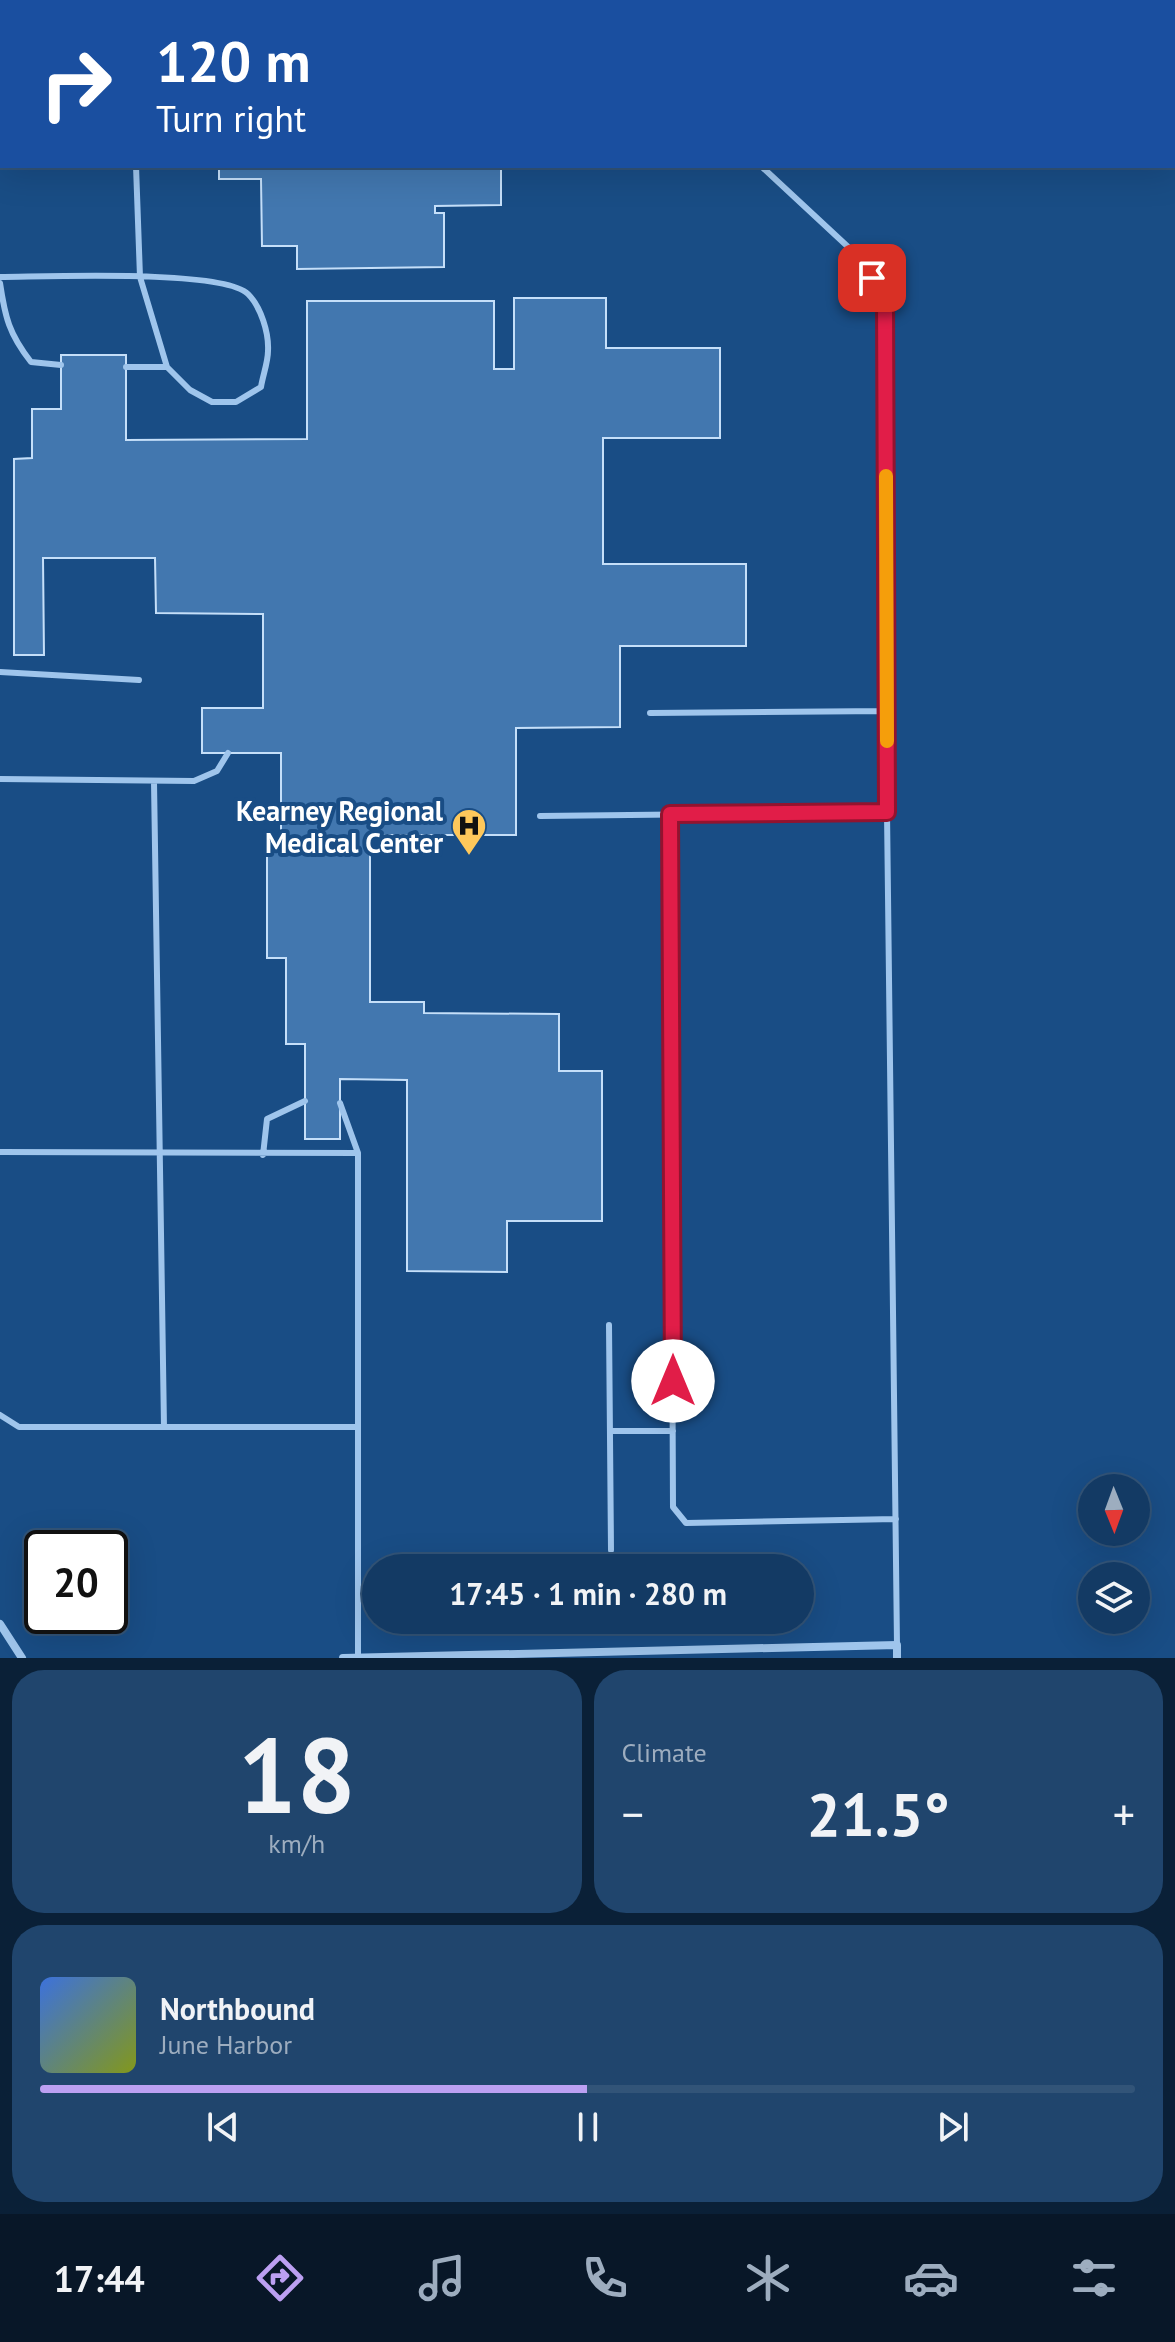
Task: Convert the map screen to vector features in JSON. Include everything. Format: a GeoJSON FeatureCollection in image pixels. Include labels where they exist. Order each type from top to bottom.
{"type":"FeatureCollection","features":[{"type":"Feature","properties":{"kind":"street"},"geometry":{"type":"LineString","coordinates":[[0,1624],[22,1658]]}},
{"type":"Feature","properties":{"kind":"street"},"geometry":{"type":"LineString","coordinates":[[343,1658],[897,1645],[897,1658]]}},
{"type":"Feature","properties":{"kind":"lane"},"geometry":{"type":"LineString","coordinates":[[61,365],[31,362],[16,344],[6,323],[0,280],[140,277],[210,280],[247,292],[262,315],[269,349],[261,387],[236,402],[212,402],[190,390],[167,367],[140,277],[136,168]]}},
{"type":"Feature","properties":{"kind":"lane"},"geometry":{"type":"LineString","coordinates":[[763,168],[860,258],[885,298],[887,812],[897,1645]]}},
{"type":"Feature","properties":{"kind":"lane"},"geometry":{"type":"LineString","coordinates":[[768,172],[772,168]]}},
{"type":"Feature","properties":{"kind":"lane"},"geometry":{"type":"LineString","coordinates":[[126,367],[167,367]]}},
{"type":"Feature","properties":{"kind":"lane"},"geometry":{"type":"LineString","coordinates":[[0,672],[139,680]]}},
{"type":"Feature","properties":{"kind":"lane"},"geometry":{"type":"LineString","coordinates":[[650,713],[887,711]]}},
{"type":"Feature","properties":{"kind":"lane"},"geometry":{"type":"LineString","coordinates":[[0,779],[194,781],[217,771],[228,753]]}},
{"type":"Feature","properties":{"kind":"lane"},"geometry":{"type":"LineString","coordinates":[[154,782],[164,1427]]}},
{"type":"Feature","properties":{"kind":"lane"},"geometry":{"type":"LineString","coordinates":[[540,816],[887,812]]}},
{"type":"Feature","properties":{"kind":"lane"},"geometry":{"type":"LineString","coordinates":[[670,814],[673,1507],[686,1523],[896,1519]]}},
{"type":"Feature","properties":{"kind":"lane"},"geometry":{"type":"LineString","coordinates":[[263,1155],[267,1119],[305,1101]]}},
{"type":"Feature","properties":{"kind":"lane"},"geometry":{"type":"LineString","coordinates":[[340,1103],[358,1153],[358,1656]]}},
{"type":"Feature","properties":{"kind":"lane"},"geometry":{"type":"LineString","coordinates":[[0,1152],[358,1153]]}},
{"type":"Feature","properties":{"kind":"lane"},"geometry":{"type":"LineString","coordinates":[[609,1325],[611,1550]]}},
{"type":"Feature","properties":{"kind":"lane"},"geometry":{"type":"LineString","coordinates":[[0,1415],[19,1427],[357,1427]]}},
{"type":"Feature","properties":{"kind":"lane"},"geometry":{"type":"LineString","coordinates":[[610,1431],[673,1431]]}},
{"type":"Feature","properties":{"kind":"building"},"geometry":{"type":"Polygon","coordinates":[[[219,168],[501,168],[501,205],[435,206],[435,213],[444,213],[444,267],[297,269],[297,246],[262,246],[261,179],[219,179],[219,168]]]}},
{"type":"Feature","properties":{"kind":"building"},"geometry":{"type":"Polygon","coordinates":[[[514,298],[606,298],[606,348],[720,348],[720,438],[603,438],[603,564],[746,564],[746,646],[620,646],[620,727],[516,728],[516,835],[370,835],[370,1002],[424,1002],[424,1013],[559,1014],[559,1071],[602,1071],[602,1221],[507,1221],[507,1272],[407,1271],[407,1080],[340,1079],[340,1139],[305,1139],[305,1044],[286,1044],[286,958],[267,958],[267,839],[281,839],[281,753],[202,753],[202,708],[263,708],[263,614],[156,613],[155,558],[43,558],[44,655],[14,655],[14,459],[32,458],[32,409],[61,409],[61,355],[126,355],[126,440],[307,439],[307,301],[494,301],[494,369],[514,369],[514,298]]]}},
{"type":"Feature","properties":{"kind":"slow traffic"},"geometry":{"type":"LineString","coordinates":[[886,476],[887,741]]}},
{"type":"Feature","properties":{"kind":"place","name":"Kearney Regional Medical Center"},"geometry":{"type":"Point","coordinates":[469,857]}},
{"type":"Feature","properties":{"kind":"route"},"geometry":{"type":"LineString","coordinates":[[673,1381],[670,814],[887,812],[885,298],[872,278]]}}]}
